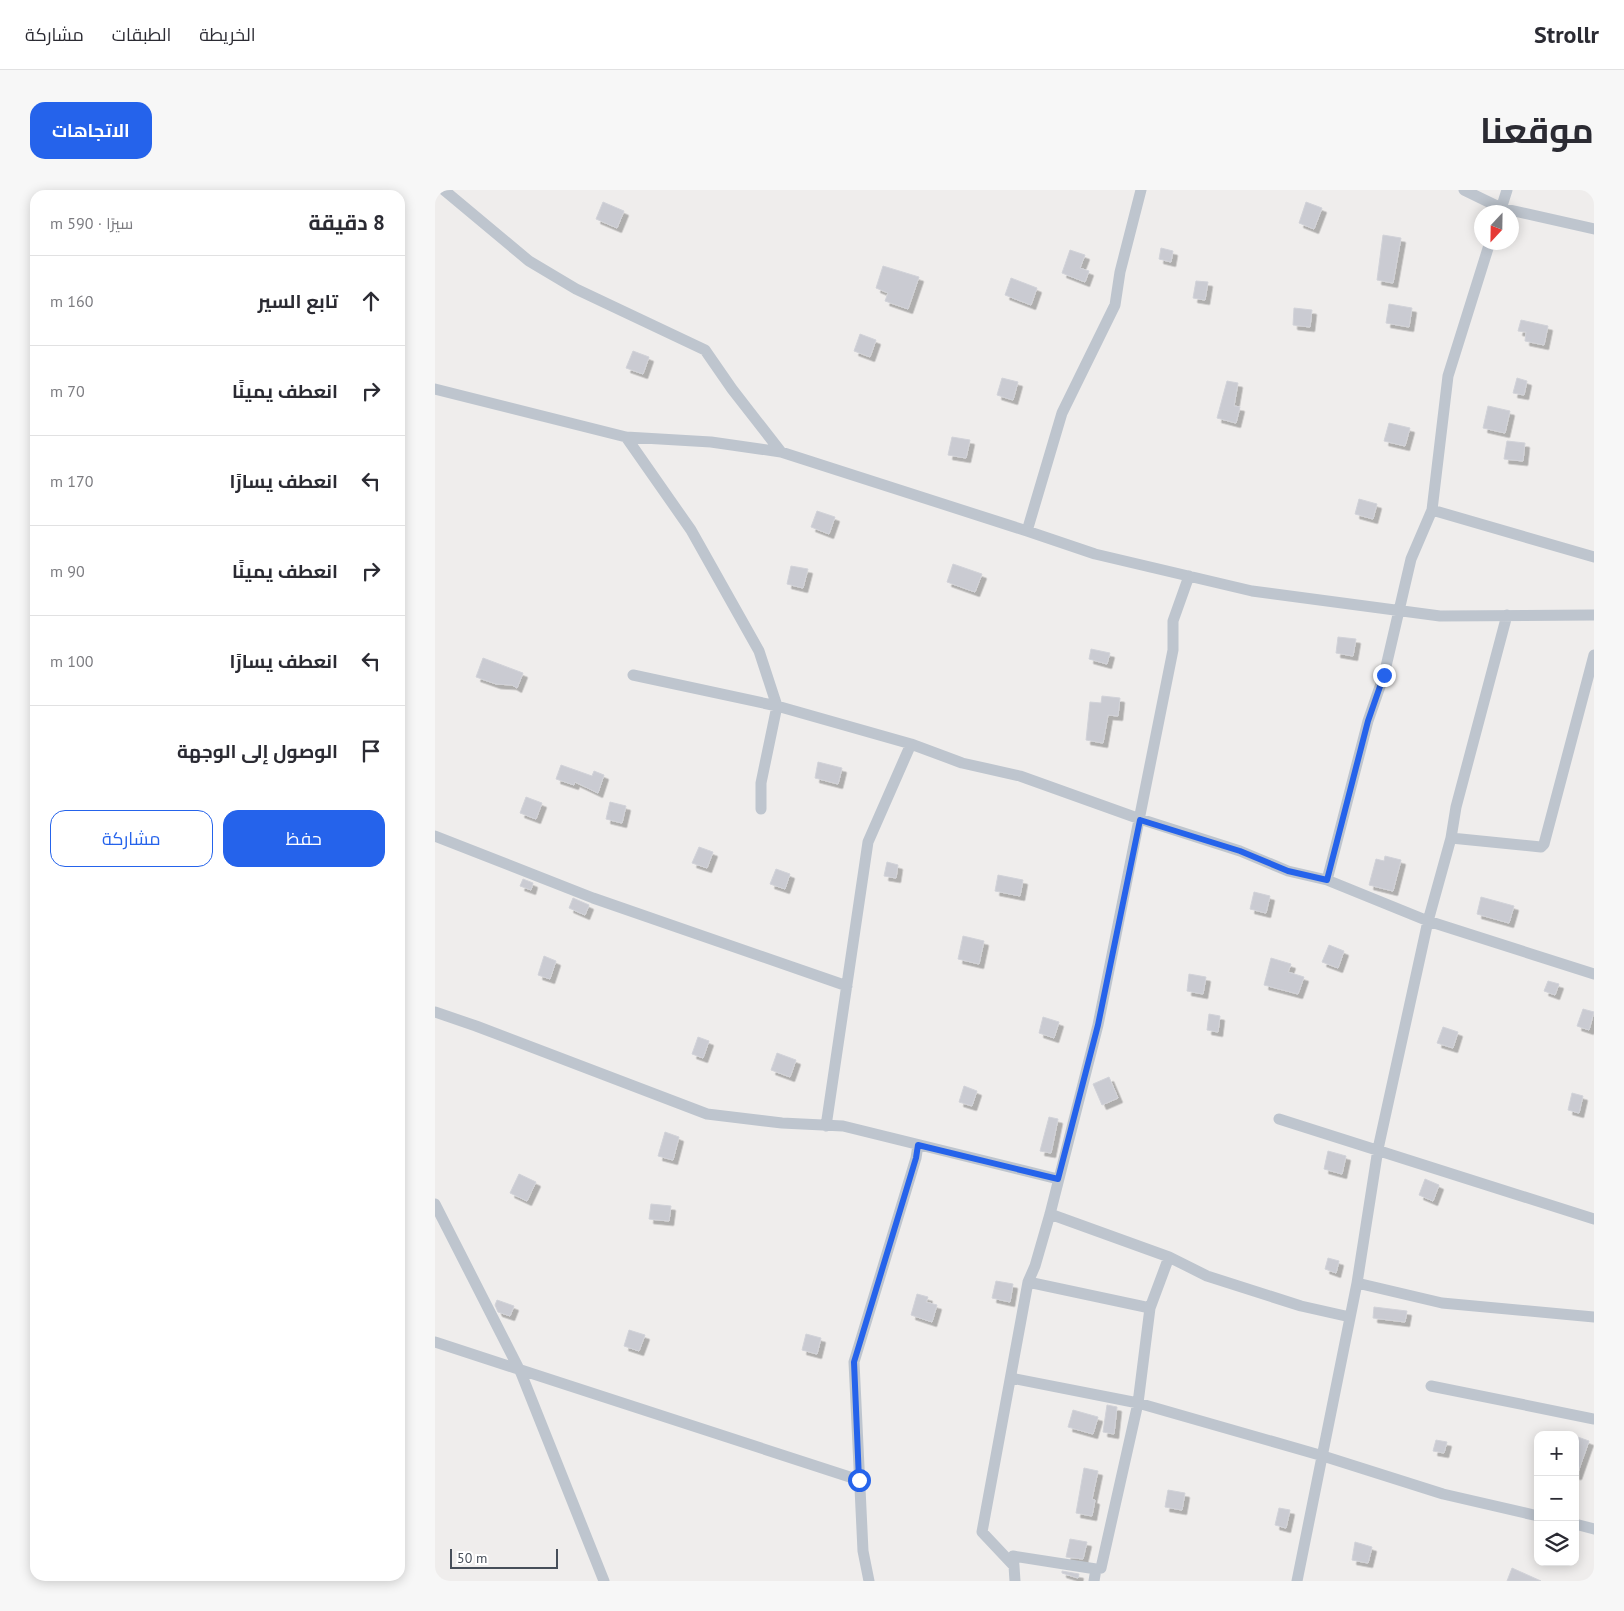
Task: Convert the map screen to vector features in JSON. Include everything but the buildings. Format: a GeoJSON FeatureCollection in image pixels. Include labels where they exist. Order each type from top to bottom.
{"type":"FeatureCollection","features":[{"type":"Feature","properties":{"kind":"street"},"geometry":{"type":"LineString","coordinates":[[444,190],[529,260],[576,289],[705,350],[781,452]]}},
{"type":"Feature","properties":{"kind":"street"},"geometry":{"type":"LineString","coordinates":[[1027,531],[1062,413],[1115,306],[1120,272],[1141,190]]}},
{"type":"Feature","properties":{"kind":"street"},"geometry":{"type":"LineString","coordinates":[[1464,190],[1491,205]]}},
{"type":"Feature","properties":{"kind":"street"},"geometry":{"type":"LineString","coordinates":[[1502,205],[1507,190]]}},
{"type":"Feature","properties":{"kind":"street"},"geometry":{"type":"LineString","coordinates":[[1519,214],[1594,229]]}},
{"type":"Feature","properties":{"kind":"street"},"geometry":{"type":"LineString","coordinates":[[1327,880],[1368,721],[1384,675],[1411,559],[1432,510],[1448,376],[1487,250]]}},
{"type":"Feature","properties":{"kind":"street"},"geometry":{"type":"LineString","coordinates":[[435,389],[626,437],[711,442],[781,452],[1095,554],[1252,591],[1440,616],[1594,614]]}},
{"type":"Feature","properties":{"kind":"street"},"geometry":{"type":"LineString","coordinates":[[626,437],[691,530],[759,651],[777,706],[761,783],[761,809]]}},
{"type":"Feature","properties":{"kind":"street"},"geometry":{"type":"LineString","coordinates":[[1432,510],[1594,557]]}},
{"type":"Feature","properties":{"kind":"street"},"geometry":{"type":"LineString","coordinates":[[1013,1566],[982,1532],[1028,1282],[1035,1266],[1098,1025],[1173,650],[1173,621],[1189,576]]}},
{"type":"Feature","properties":{"kind":"street"},"geometry":{"type":"LineString","coordinates":[[1297,1581],[1357,1282],[1378,1150],[1428,922],[1451,838],[1456,807],[1507,615]]}},
{"type":"Feature","properties":{"kind":"street"},"geometry":{"type":"LineString","coordinates":[[1451,838],[1541,847],[1594,655]]}},
{"type":"Feature","properties":{"kind":"street"},"geometry":{"type":"LineString","coordinates":[[633,675],[777,706],[911,744],[961,763],[1020,776],[1140,820],[1240,851],[1288,871],[1327,880],[1428,922],[1594,974]]}},
{"type":"Feature","properties":{"kind":"street"},"geometry":{"type":"LineString","coordinates":[[826,1126],[869,842],[911,744]]}},
{"type":"Feature","properties":{"kind":"street"},"geometry":{"type":"LineString","coordinates":[[435,836],[593,898],[847,986]]}},
{"type":"Feature","properties":{"kind":"street"},"geometry":{"type":"LineString","coordinates":[[435,1012],[707,1114],[781,1123],[843,1126],[1058,1179]]}},
{"type":"Feature","properties":{"kind":"street"},"geometry":{"type":"LineString","coordinates":[[1279,1119],[1594,1218]]}},
{"type":"Feature","properties":{"kind":"street"},"geometry":{"type":"LineString","coordinates":[[869,1581],[863,1551],[854,1362],[916,1158],[918,1145]]}},
{"type":"Feature","properties":{"kind":"street"},"geometry":{"type":"LineString","coordinates":[[435,1204],[519,1370],[604,1581]]}},
{"type":"Feature","properties":{"kind":"street"},"geometry":{"type":"LineString","coordinates":[[1049,1214],[1169,1257],[1207,1276],[1301,1306],[1350,1317]]}},
{"type":"Feature","properties":{"kind":"street"},"geometry":{"type":"LineString","coordinates":[[1015,1581],[1013,1556],[1097,1569],[1101,1568],[1138,1403],[1150,1308],[1169,1257]]}},
{"type":"Feature","properties":{"kind":"street"},"geometry":{"type":"LineString","coordinates":[[1028,1282],[1150,1308]]}},
{"type":"Feature","properties":{"kind":"street"},"geometry":{"type":"LineString","coordinates":[[1357,1282],[1442,1302],[1594,1317]]}},
{"type":"Feature","properties":{"kind":"street"},"geometry":{"type":"LineString","coordinates":[[435,1342],[859,1480]]}},
{"type":"Feature","properties":{"kind":"street"},"geometry":{"type":"LineString","coordinates":[[1011,1378],[1138,1403],[1323,1456],[1443,1494],[1534,1515]]}},
{"type":"Feature","properties":{"kind":"street"},"geometry":{"type":"LineString","coordinates":[[1431,1386],[1594,1419]]}},
{"type":"Feature","properties":{"kind":"street"},"geometry":{"type":"LineString","coordinates":[[1579,1525],[1594,1529]]}},
{"type":"Feature","properties":{"kind":"street"},"geometry":{"type":"LineString","coordinates":[[1095,1581],[1097,1569]]}},
{"type":"Feature","properties":{"kind":"route"},"geometry":{"type":"LineString","coordinates":[[859,1480],[854,1362],[916,1158],[918,1145],[1058,1179],[1098,1025],[1140,820],[1240,851],[1288,871],[1327,880],[1368,721],[1384,675]]}}]}
